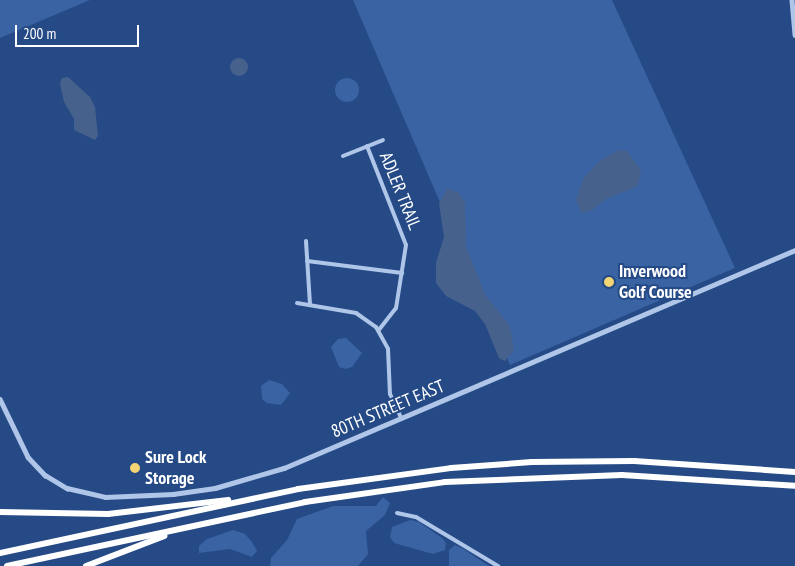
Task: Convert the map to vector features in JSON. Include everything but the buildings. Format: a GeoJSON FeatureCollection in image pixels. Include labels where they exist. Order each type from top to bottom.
{"type":"FeatureCollection","features":[{"type":"Feature","properties":{"kind":"highway"},"geometry":{"type":"LineString","coordinates":[[0,512],[123,513],[278,493],[407,472],[540,462],[660,461],[795,472]]}},
{"type":"Feature","properties":{"kind":"highway"},"geometry":{"type":"LineString","coordinates":[[7,566],[278,508],[409,486],[529,476],[657,475],[795,486]]}},
{"type":"Feature","properties":{"kind":"highway"},"geometry":{"type":"LineString","coordinates":[[0,553],[278,493]]}},
{"type":"Feature","properties":{"kind":"highway"},"geometry":{"type":"LineString","coordinates":[[86,566],[163,537],[278,508]]}},
{"type":"Feature","properties":{"kind":"street"},"geometry":{"type":"LineString","coordinates":[[792,0],[795,35]]}},
{"type":"Feature","properties":{"kind":"street"},"geometry":{"type":"LineString","coordinates":[[343,156],[383,140]]}},
{"type":"Feature","properties":{"kind":"street","name":"ADLER TRAIL"},"geometry":{"type":"LineString","coordinates":[[367,146],[405,238],[396,308],[378,330]]}},
{"type":"Feature","properties":{"kind":"street"},"geometry":{"type":"LineString","coordinates":[[306,240],[310,305]]}},
{"type":"Feature","properties":{"kind":"street","name":"80TH STREET EAST"},"geometry":{"type":"LineString","coordinates":[[0,399],[24,450],[45,475],[76,492],[105,497],[180,493],[244,481],[284,468],[795,250]]}},
{"type":"Feature","properties":{"kind":"street"},"geometry":{"type":"LineString","coordinates":[[307,261],[402,273]]}},
{"type":"Feature","properties":{"kind":"street"},"geometry":{"type":"LineString","coordinates":[[297,303],[356,313],[378,330],[388,349],[390,394],[401,418]]}},
{"type":"Feature","properties":{"kind":"street","name":"80TH STREET EAST"},"geometry":{"type":"LineString","coordinates":[[0,404],[9,415]]}},
{"type":"Feature","properties":{"kind":"street"},"geometry":{"type":"LineString","coordinates":[[398,512],[416,517],[498,566]]}},
{"type":"Feature","properties":{"kind":"shaded area"},"geometry":{"type":"Polygon","coordinates":[[[0,0],[90,0],[0,38],[0,0]]]}},
{"type":"Feature","properties":{"kind":"shaded area"},"geometry":{"type":"Polygon","coordinates":[[[353,0],[612,0],[735,268],[510,365],[353,0]]]}},
{"type":"Feature","properties":{"kind":"shaded area"},"geometry":{"type":"Polygon","coordinates":[[[235,58],[243,58],[248,63],[246,74],[235,76],[230,71],[230,63],[235,58]]]}},
{"type":"Feature","properties":{"kind":"shaded area"},"geometry":{"type":"Polygon","coordinates":[[[68,77],[90,97],[95,107],[98,136],[95,140],[74,130],[74,119],[64,102],[60,84],[62,78],[68,77]]]}},
{"type":"Feature","properties":{"kind":"shaded area"},"geometry":{"type":"Polygon","coordinates":[[[347,78],[356,81],[359,90],[356,99],[347,102],[338,99],[335,90],[338,81],[347,78]]]}},
{"type":"Feature","properties":{"kind":"shaded area"},"geometry":{"type":"Polygon","coordinates":[[[619,150],[627,151],[641,170],[638,186],[606,199],[591,211],[581,213],[576,200],[583,179],[598,162],[619,150]]]}},
{"type":"Feature","properties":{"kind":"shaded area"},"geometry":{"type":"Polygon","coordinates":[[[447,189],[458,192],[465,202],[466,247],[486,296],[510,326],[514,350],[505,361],[499,358],[485,324],[475,311],[446,296],[436,283],[436,263],[444,237],[439,203],[447,189]]]}},
{"type":"Feature","properties":{"kind":"shaded area"},"geometry":{"type":"Polygon","coordinates":[[[346,338],[362,353],[352,367],[345,369],[339,367],[331,347],[338,339],[346,338]]]}},
{"type":"Feature","properties":{"kind":"shaded area"},"geometry":{"type":"Polygon","coordinates":[[[269,380],[282,384],[290,393],[281,405],[267,403],[262,399],[261,386],[269,380]]]}},
{"type":"Feature","properties":{"kind":"shaded area"},"geometry":{"type":"Polygon","coordinates":[[[383,497],[390,503],[385,515],[366,531],[368,554],[358,566],[270,566],[271,558],[287,540],[297,519],[333,506],[376,506],[383,497]]]}},
{"type":"Feature","properties":{"kind":"shaded area"},"geometry":{"type":"Polygon","coordinates":[[[410,520],[419,522],[442,538],[446,543],[445,550],[433,554],[394,543],[390,537],[392,527],[410,520]]]}},
{"type":"Feature","properties":{"kind":"shaded area"},"geometry":{"type":"Polygon","coordinates":[[[233,530],[245,534],[252,542],[257,551],[252,557],[230,549],[199,553],[199,546],[207,539],[233,530]]]}},
{"type":"Feature","properties":{"kind":"shaded area"},"geometry":{"type":"Polygon","coordinates":[[[455,545],[489,566],[449,566],[449,550],[455,545]]]}},
{"type":"Feature","properties":{"kind":"place","name":"Inverwood Golf Course"},"geometry":{"type":"Point","coordinates":[609,282]}},
{"type":"Feature","properties":{"kind":"place","name":"Sure Lock Storage"},"geometry":{"type":"Point","coordinates":[135,468]}}]}
